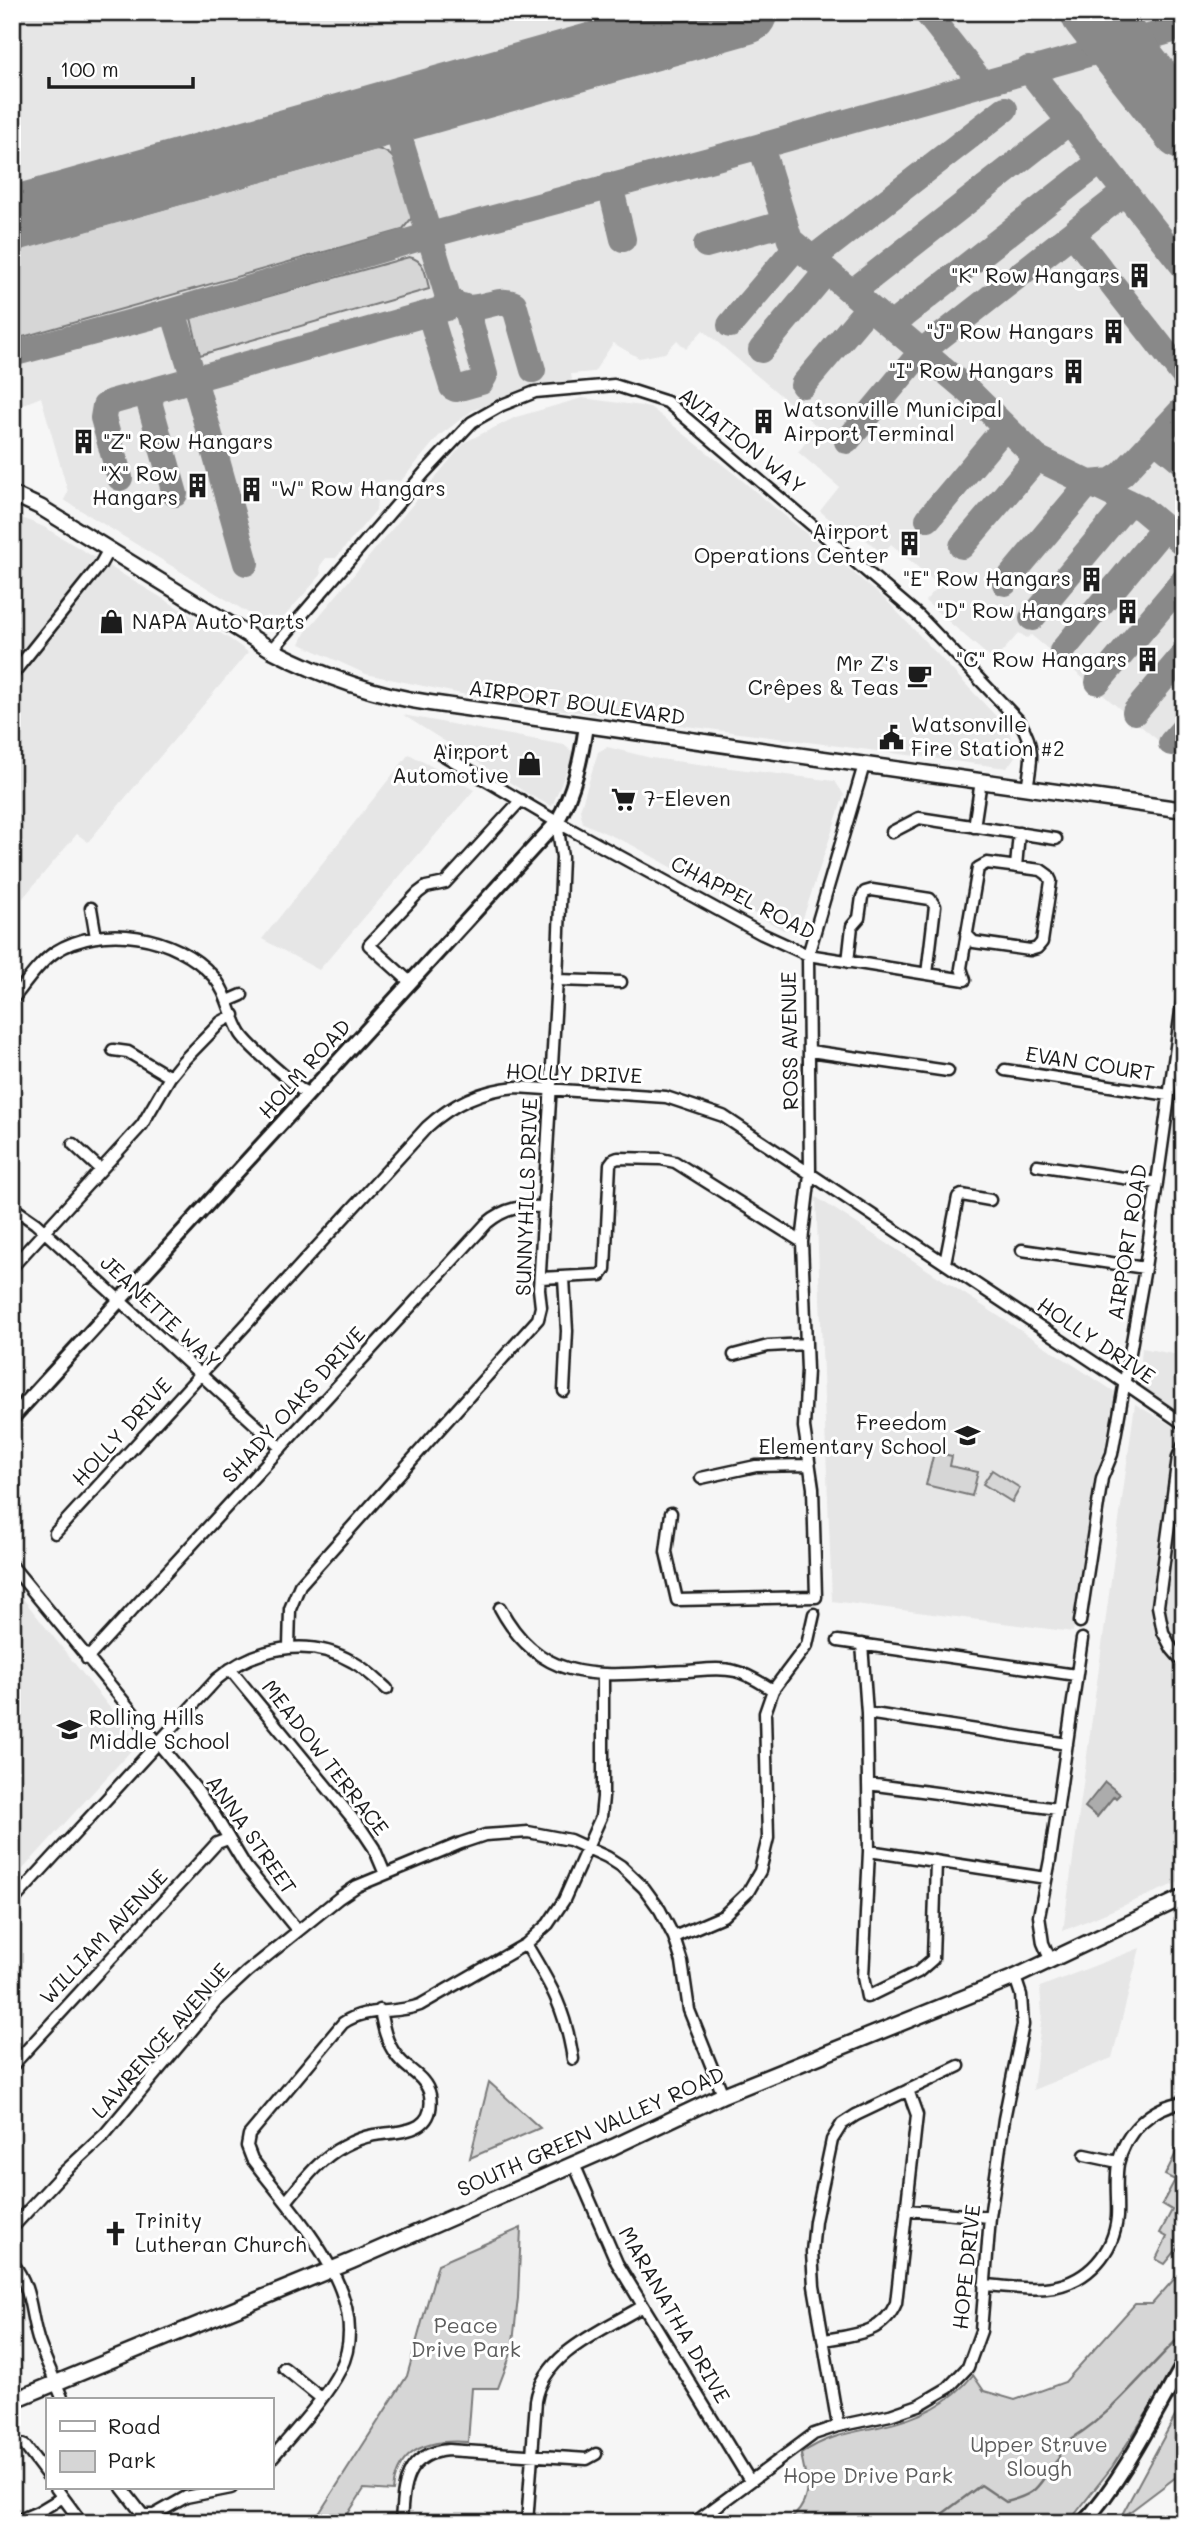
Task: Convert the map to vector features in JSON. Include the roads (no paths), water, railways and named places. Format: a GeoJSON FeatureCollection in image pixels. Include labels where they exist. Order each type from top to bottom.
{"type":"FeatureCollection","features":[{"type":"Feature","properties":{"kind":"main road","name":"AIRPORT BOULEVARD"},"geometry":{"type":"LineString","coordinates":[[12,494],[40,507],[302,666],[407,700],[1184,810]]}},
{"type":"Feature","properties":{"kind":"main road","name":"SOUTH GREEN VALLEY ROAD"},"geometry":{"type":"LineString","coordinates":[[12,2401],[574,2164],[723,2095],[1015,1977],[1184,1897]]}},
{"type":"Feature","properties":{"kind":"street","name":"AVIATION WAY"},"geometry":{"type":"LineString","coordinates":[[272,650],[425,472],[472,422],[502,405],[535,392],[614,385],[667,402],[919,616],[1020,722],[1030,738],[1032,758],[1027,788]]}},
{"type":"Feature","properties":{"kind":"street"},"geometry":{"type":"LineString","coordinates":[[12,675],[100,565],[109,549]]}},
{"type":"Feature","properties":{"kind":"street","name":"HOLM ROAD"},"geometry":{"type":"LineString","coordinates":[[12,1418],[557,822],[577,777],[586,726]]}},
{"type":"Feature","properties":{"kind":"street","name":"CHAPPEL ROAD"},"geometry":{"type":"LineString","coordinates":[[440,753],[557,822],[762,934],[808,955],[965,980],[961,968],[966,934]]}},
{"type":"Feature","properties":{"kind":"street","name":"ROSS AVENUE"},"geometry":{"type":"LineString","coordinates":[[802,1242],[810,1174],[808,955],[863,765]]}},
{"type":"Feature","properties":{"kind":"street"},"geometry":{"type":"LineString","coordinates":[[974,827],[981,781]]}},
{"type":"Feature","properties":{"kind":"street"},"geometry":{"type":"LineString","coordinates":[[410,982],[369,946],[418,892],[426,887],[445,883],[521,800]]}},
{"type":"Feature","properties":{"kind":"street"},"geometry":{"type":"LineString","coordinates":[[892,832],[919,818],[1056,839]]}},
{"type":"Feature","properties":{"kind":"street","name":"SUNNYHILLS DRIVE"},"geometry":{"type":"LineString","coordinates":[[289,1647],[290,1609],[300,1585],[533,1327],[541,1307],[540,1278],[562,857],[557,822]]}},
{"type":"Feature","properties":{"kind":"street"},"geometry":{"type":"LineString","coordinates":[[1016,867],[1019,833]]}},
{"type":"Feature","properties":{"kind":"street"},"geometry":{"type":"LineString","coordinates":[[987,863],[1041,870],[1050,878],[1040,945],[1030,950],[974,942],[966,934],[978,869],[987,863]]}},
{"type":"Feature","properties":{"kind":"street"},"geometry":{"type":"LineString","coordinates":[[848,962],[852,926],[860,914],[865,892],[872,890],[930,898],[936,906],[927,974]]}},
{"type":"Feature","properties":{"kind":"street"},"geometry":{"type":"LineString","coordinates":[[91,908],[96,937]]}},
{"type":"Feature","properties":{"kind":"street"},"geometry":{"type":"LineString","coordinates":[[12,1000],[50,956],[71,944],[96,937],[144,939],[178,951],[207,971],[228,1001],[243,1036],[300,1089],[308,1093]]}},
{"type":"Feature","properties":{"kind":"street"},"geometry":{"type":"LineString","coordinates":[[557,980],[621,982]]}},
{"type":"Feature","properties":{"kind":"street","name":"AIRPORT ROAD"},"geometry":{"type":"LineString","coordinates":[[1080,1622],[1102,1478],[1112,1454],[1145,1268],[1184,990]]}},
{"type":"Feature","properties":{"kind":"street"},"geometry":{"type":"LineString","coordinates":[[228,1001],[242,995]]}},
{"type":"Feature","properties":{"kind":"street"},"geometry":{"type":"LineString","coordinates":[[12,1267],[142,1125],[170,1077],[220,1023],[234,1015]]}},
{"type":"Feature","properties":{"kind":"street"},"geometry":{"type":"LineString","coordinates":[[113,1050],[128,1052],[170,1077]]}},
{"type":"Feature","properties":{"kind":"street"},"geometry":{"type":"LineString","coordinates":[[810,1051],[948,1071]]}},
{"type":"Feature","properties":{"kind":"street","name":"EVAN COURT"},"geometry":{"type":"LineString","coordinates":[[1005,1070],[1170,1090],[1184,1085]]}},
{"type":"Feature","properties":{"kind":"street","name":"HOLLY DRIVE"},"geometry":{"type":"LineString","coordinates":[[55,1533],[435,1119],[462,1102],[493,1090],[516,1087],[666,1097],[723,1116],[1184,1424]]}},
{"type":"Feature","properties":{"kind":"street"},"geometry":{"type":"LineString","coordinates":[[73,1144],[101,1170]]}},
{"type":"Feature","properties":{"kind":"street"},"geometry":{"type":"LineString","coordinates":[[540,1278],[601,1275],[605,1269],[610,1164],[618,1158],[675,1161],[802,1242],[806,1344],[804,1427],[813,1488],[816,1597],[677,1600],[666,1552],[671,1513]]}},
{"type":"Feature","properties":{"kind":"street"},"geometry":{"type":"LineString","coordinates":[[1037,1165],[1157,1183]]}},
{"type":"Feature","properties":{"kind":"street"},"geometry":{"type":"LineString","coordinates":[[946,1263],[958,1197],[962,1195],[990,1200]]}},
{"type":"Feature","properties":{"kind":"street","name":"JEANETTE WAY"},"geometry":{"type":"LineString","coordinates":[[12,1207],[45,1232],[281,1448]]}},
{"type":"Feature","properties":{"kind":"street","name":"SHADY OAKS DRIVE"},"geometry":{"type":"LineString","coordinates":[[87,1659],[487,1223],[500,1212],[513,1207],[544,1207]]}},
{"type":"Feature","properties":{"kind":"street"},"geometry":{"type":"LineString","coordinates":[[1022,1250],[1145,1268]]}},
{"type":"Feature","properties":{"kind":"street"},"geometry":{"type":"LineString","coordinates":[[564,1278],[567,1331],[564,1391]]}},
{"type":"Feature","properties":{"kind":"street"},"geometry":{"type":"LineString","coordinates":[[734,1355],[768,1346],[806,1344]]}},
{"type":"Feature","properties":{"kind":"street"},"geometry":{"type":"LineString","coordinates":[[1184,1444],[1178,1457],[1158,1605],[1163,1632],[1184,1663]]}},
{"type":"Feature","properties":{"kind":"street"},"geometry":{"type":"LineString","coordinates":[[701,1478],[756,1466],[810,1465]]}},
{"type":"Feature","properties":{"kind":"street","name":"ANNA STREET"},"geometry":{"type":"LineString","coordinates":[[12,1566],[214,1814],[246,1867],[298,1931]]}},
{"type":"Feature","properties":{"kind":"street"},"geometry":{"type":"LineString","coordinates":[[500,1608],[518,1636],[543,1658],[571,1670],[603,1674],[724,1669],[744,1674],[773,1690]]}},
{"type":"Feature","properties":{"kind":"street"},"geometry":{"type":"LineString","coordinates":[[674,1937],[723,1916],[748,1892],[760,1871],[768,1838],[765,1713],[773,1690],[807,1645],[814,1614]]}},
{"type":"Feature","properties":{"kind":"street"},"geometry":{"type":"LineString","coordinates":[[1051,1961],[1043,1943],[1039,1916],[1058,1808],[1082,1639]]}},
{"type":"Feature","properties":{"kind":"street"},"geometry":{"type":"LineString","coordinates":[[838,1641],[1076,1675]]}},
{"type":"Feature","properties":{"kind":"street"},"geometry":{"type":"LineString","coordinates":[[862,1644],[867,1713],[869,1852],[863,1977],[866,1997],[918,1972],[933,1959],[936,1861]]}},
{"type":"Feature","properties":{"kind":"street"},"geometry":{"type":"LineString","coordinates":[[12,1902],[217,1679],[230,1669],[257,1654],[289,1647],[316,1649],[341,1656],[360,1666],[387,1689]]}},
{"type":"Feature","properties":{"kind":"street","name":"MEADOW TERRACE"},"geometry":{"type":"LineString","coordinates":[[230,1669],[362,1830],[374,1848],[385,1874]]}},
{"type":"Feature","properties":{"kind":"street"},"geometry":{"type":"LineString","coordinates":[[273,2457],[340,2371],[348,2351],[350,2336],[345,2303],[330,2269],[316,2242],[252,2159],[247,2146],[249,2135],[337,2028],[355,2015],[380,2010],[405,2010],[420,2005],[526,1944],[548,1924],[564,1900],[603,1807],[603,1674]]}},
{"type":"Feature","properties":{"kind":"street"},"geometry":{"type":"LineString","coordinates":[[867,1713],[1067,1744]]}},
{"type":"Feature","properties":{"kind":"street"},"geometry":{"type":"LineString","coordinates":[[868,1784],[1058,1808]]}},
{"type":"Feature","properties":{"kind":"street","name":"LAWRENCE AVENUE"},"geometry":{"type":"LineString","coordinates":[[12,2228],[62,2174],[105,2134],[219,1998],[247,1972],[349,1891],[461,1843],[494,1834],[528,1832],[587,1847],[621,1866],[644,1888],[660,1910],[674,1937],[682,1962],[689,2010],[723,2095]]}},
{"type":"Feature","properties":{"kind":"street","name":"WILLIAM AVENUE"},"geometry":{"type":"LineString","coordinates":[[12,2066],[217,1843],[228,1839]]}},
{"type":"Feature","properties":{"kind":"street"},"geometry":{"type":"LineString","coordinates":[[869,1852],[1046,1878]]}},
{"type":"Feature","properties":{"kind":"street"},"geometry":{"type":"LineString","coordinates":[[526,1944],[554,1990],[568,2025],[573,2059]]}},
{"type":"Feature","properties":{"kind":"street","name":"HOPE DRIVE"},"geometry":{"type":"LineString","coordinates":[[694,2523],[814,2434],[910,2409],[954,2383],[968,2367],[978,2346],[982,2323],[990,2217],[1004,2119],[1023,2025],[1021,1995],[1015,1977]]}},
{"type":"Feature","properties":{"kind":"street"},"geometry":{"type":"LineString","coordinates":[[286,2202],[312,2171],[336,2150],[370,2136],[411,2131],[420,2125],[427,2115],[430,2103],[428,2090],[420,2077],[395,2054],[386,2038],[380,2010]]}},
{"type":"Feature","properties":{"kind":"street"},"geometry":{"type":"LineString","coordinates":[[838,2426],[814,2286],[812,2252],[815,2221],[832,2140],[847,2120],[959,2066]]}},
{"type":"Feature","properties":{"kind":"street"},"geometry":{"type":"LineString","coordinates":[[824,2340],[871,2331],[893,2311],[898,2294],[916,2115],[908,2090]]}},
{"type":"Feature","properties":{"kind":"street"},"geometry":{"type":"LineString","coordinates":[[984,2285],[1056,2287],[1082,2276],[1097,2264],[1114,2234],[1118,2162],[1126,2141],[1140,2124],[1166,2106],[1184,2102]]}},
{"type":"Feature","properties":{"kind":"street"},"geometry":{"type":"LineString","coordinates":[[1085,2155],[1118,2162]]}},
{"type":"Feature","properties":{"kind":"street","name":"MARANATHA DRIVE"},"geometry":{"type":"LineString","coordinates":[[574,2164],[610,2250],[750,2481]]}},
{"type":"Feature","properties":{"kind":"street"},"geometry":{"type":"LineString","coordinates":[[906,2210],[990,2217]]}},
{"type":"Feature","properties":{"kind":"street"},"geometry":{"type":"LineString","coordinates":[[12,2262],[26,2283],[37,2336],[62,2398]]}},
{"type":"Feature","properties":{"kind":"street"},"geometry":{"type":"LineString","coordinates":[[527,2523],[538,2390],[549,2368],[569,2350],[643,2306]]}},
{"type":"Feature","properties":{"kind":"street"},"geometry":{"type":"LineString","coordinates":[[1083,2523],[1131,2455],[1184,2363]]}},
{"type":"Feature","properties":{"kind":"street"},"geometry":{"type":"LineString","coordinates":[[284,2368],[321,2398]]}},
{"type":"Feature","properties":{"kind":"street"},"geometry":{"type":"LineString","coordinates":[[12,2441],[25,2446],[46,2474]]}},
{"type":"Feature","properties":{"kind":"street"},"geometry":{"type":"LineString","coordinates":[[401,2523],[405,2480],[415,2464],[426,2455],[448,2450],[587,2459],[596,2454]]}},
{"type":"Feature","properties":{"kind":"street"},"geometry":{"type":"LineString","coordinates":[[124,2490],[143,2515]]}},
{"type":"Feature","properties":{"kind":"street"},"geometry":{"type":"LineString","coordinates":[[132,2523],[143,2515],[154,2515],[174,2502],[220,2490]]}},
{"type":"Feature","properties":{"kind":"street"},"geometry":{"type":"LineString","coordinates":[[12,2523],[38,2512],[60,2492],[82,2523]]}},
{"type":"Feature","properties":{"kind":"waterway"},"geometry":{"type":"LineString","coordinates":[[930,2523],[981,2485],[1006,2502],[1033,2491],[1059,2458],[1059,2446],[1109,2410],[1180,2337]]}},
{"type":"Feature","properties":{"kind":"place","name":"\"K\" Row Hangars"},"geometry":{"type":"Point","coordinates":[1140,276]}},
{"type":"Feature","properties":{"kind":"place","name":"\"J\" Row Hangars"},"geometry":{"type":"Point","coordinates":[1114,332]}},
{"type":"Feature","properties":{"kind":"place","name":"\"I\" Row Hangars"},"geometry":{"type":"Point","coordinates":[1074,371]}},
{"type":"Feature","properties":{"kind":"place","name":"Watsonville Municipal Airport Terminal"},"geometry":{"type":"Point","coordinates":[763,422]}},
{"type":"Feature","properties":{"kind":"place","name":"\"Z\" Row Hangars"},"geometry":{"type":"Point","coordinates":[83,442]}},
{"type":"Feature","properties":{"kind":"place","name":"\"X\" Row Hangars"},"geometry":{"type":"Point","coordinates":[198,486]}},
{"type":"Feature","properties":{"kind":"place","name":"\"W\" Row Hangars"},"geometry":{"type":"Point","coordinates":[251,489]}},
{"type":"Feature","properties":{"kind":"place","name":"Airport Operations Center"},"geometry":{"type":"Point","coordinates":[909,544]}},
{"type":"Feature","properties":{"kind":"place","name":"\"E\" Row Hangars"},"geometry":{"type":"Point","coordinates":[1091,579]}},
{"type":"Feature","properties":{"kind":"place","name":"\"D\" Row Hangars"},"geometry":{"type":"Point","coordinates":[1127,611]}},
{"type":"Feature","properties":{"kind":"place","name":"NAPA Auto Parts"},"geometry":{"type":"Point","coordinates":[112,622]}},
{"type":"Feature","properties":{"kind":"place","name":"\"C\" Row Hangars"},"geometry":{"type":"Point","coordinates":[1147,660]}},
{"type":"Feature","properties":{"kind":"place","name":"Mr Z's Crêpes & Teas"},"geometry":{"type":"Point","coordinates":[919,676]}},
{"type":"Feature","properties":{"kind":"place","name":"Watsonville Fire Station #2"},"geometry":{"type":"Point","coordinates":[891,737]}},
{"type":"Feature","properties":{"kind":"place","name":"Airport Automotive"},"geometry":{"type":"Point","coordinates":[529,764]}},
{"type":"Feature","properties":{"kind":"place","name":"7-Eleven"},"geometry":{"type":"Point","coordinates":[624,799]}},
{"type":"Feature","properties":{"kind":"place","name":"Freedom Elementary School"},"geometry":{"type":"Point","coordinates":[967,1435]}},
{"type":"Feature","properties":{"kind":"place","name":"Rolling Hills Middle School"},"geometry":{"type":"Point","coordinates":[69,1730]}},
{"type":"Feature","properties":{"kind":"place","name":"Trinity Lutheran Church"},"geometry":{"type":"Point","coordinates":[115,2233]}},
{"type":"Feature","properties":{"kind":"park label","name":"Peace Drive Park"},"geometry":{"type":"Point","coordinates":[466,2338]}},
{"type":"Feature","properties":{"kind":"park label","name":"Upper Struve Slough"},"geometry":{"type":"Point","coordinates":[1039,2457]}},
{"type":"Feature","properties":{"kind":"park label","name":"Hope Drive Park"},"geometry":{"type":"Point","coordinates":[868,2476]}}]}
